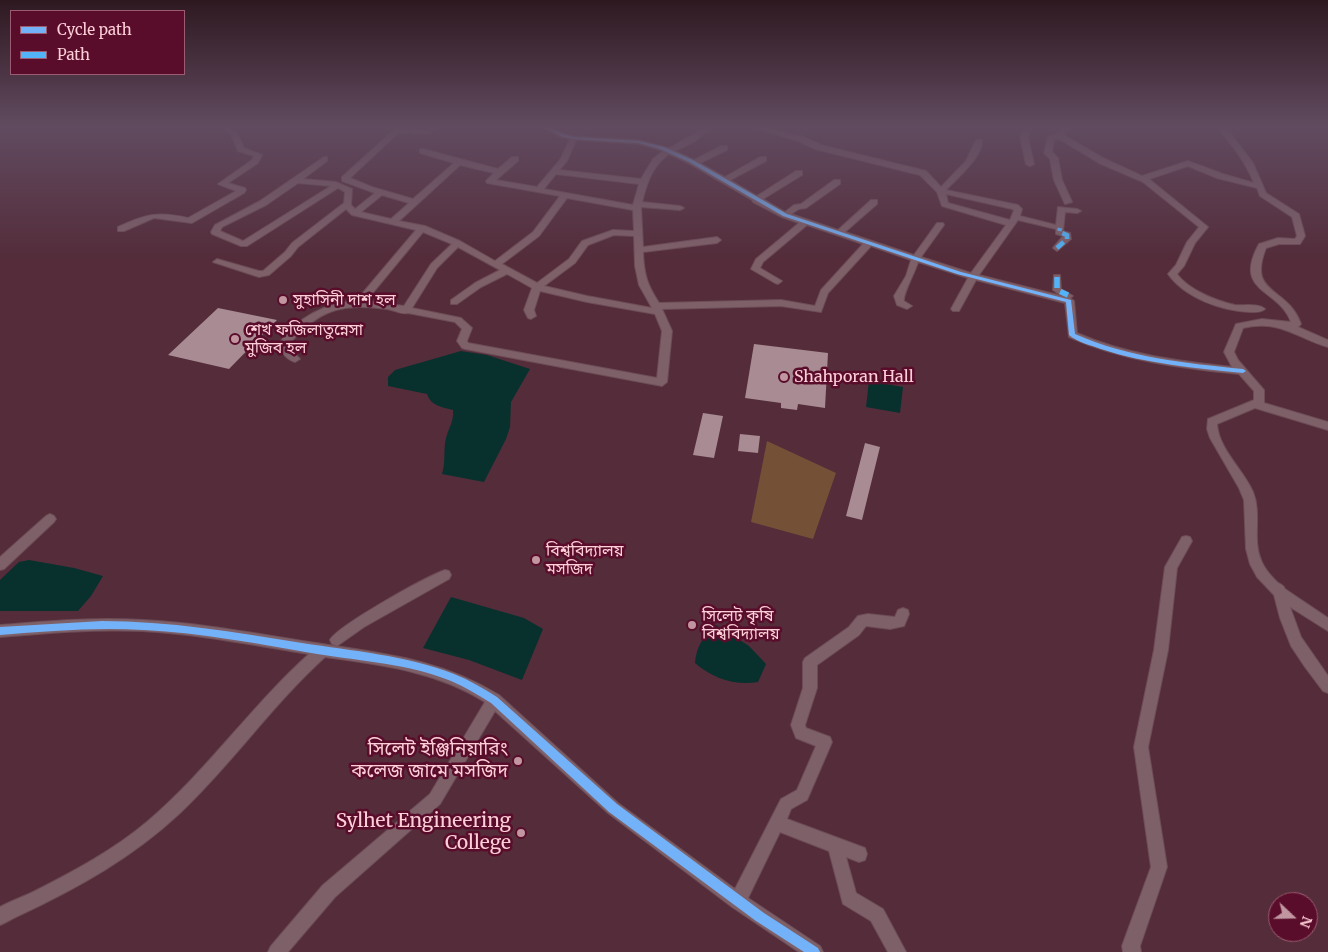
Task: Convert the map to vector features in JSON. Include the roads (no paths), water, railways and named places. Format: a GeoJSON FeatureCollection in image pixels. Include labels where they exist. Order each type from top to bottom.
{"type":"FeatureCollection","features":[{"type":"Feature","properties":{"kind":"street"},"geometry":{"type":"LineString","coordinates":[[121,229],[143,218],[159,214],[189,221],[241,191],[222,184],[240,171]]}},
{"type":"Feature","properties":{"kind":"street"},"geometry":{"type":"LineString","coordinates":[[308,171],[263,203],[219,225],[215,232],[244,244],[338,185]]}},
{"type":"Feature","properties":{"kind":"street"},"geometry":{"type":"LineString","coordinates":[[353,171],[345,179],[380,193],[414,202]]}},
{"type":"Feature","properties":{"kind":"street"},"geometry":{"type":"LineString","coordinates":[[393,222],[448,171]]}},
{"type":"Feature","properties":{"kind":"street"},"geometry":{"type":"LineString","coordinates":[[295,359],[286,351],[285,342],[298,327],[323,310],[360,302],[463,322],[467,328],[462,340],[465,346],[662,382],[666,331],[657,309],[643,285],[638,250],[638,206],[643,182],[650,171]]}},
{"type":"Feature","properties":{"kind":"street"},"geometry":{"type":"LineString","coordinates":[[709,171],[785,215],[972,277],[1069,300],[1072,310],[1072,335],[1094,346],[1134,356],[1243,371]]}},
{"type":"Feature","properties":{"kind":"street"},"geometry":{"type":"LineString","coordinates":[[724,180],[740,171]]}},
{"type":"Feature","properties":{"kind":"street"},"geometry":{"type":"LineString","coordinates":[[917,171],[923,173],[941,191],[945,204],[1013,220],[1060,228]]}},
{"type":"Feature","properties":{"kind":"street"},"geometry":{"type":"LineString","coordinates":[[941,191],[959,171]]}},
{"type":"Feature","properties":{"kind":"street"},"geometry":{"type":"LineString","coordinates":[[1056,171],[1058,180],[1068,202]]}},
{"type":"Feature","properties":{"kind":"street"},"geometry":{"type":"LineString","coordinates":[[1127,171],[1143,178],[1204,227],[1191,242],[1180,266],[1172,274],[1176,280],[1199,294],[1232,308],[1260,310]]}},
{"type":"Feature","properties":{"kind":"street"},"geometry":{"type":"LineString","coordinates":[[1143,178],[1163,171]]}},
{"type":"Feature","properties":{"kind":"street"},"geometry":{"type":"LineString","coordinates":[[1209,171],[1260,187]]}},
{"type":"Feature","properties":{"kind":"street"},"geometry":{"type":"LineString","coordinates":[[1253,171],[1263,194],[1296,216],[1301,236],[1297,242],[1278,241],[1262,246],[1254,261],[1256,276],[1260,285],[1287,308],[1296,320],[1296,324],[1290,326]]}},
{"type":"Feature","properties":{"kind":"street"},"geometry":{"type":"LineString","coordinates":[[499,172],[490,181],[638,206],[680,208]]}},
{"type":"Feature","properties":{"kind":"street"},"geometry":{"type":"LineString","coordinates":[[539,190],[554,172],[643,182]]}},
{"type":"Feature","properties":{"kind":"street"},"geometry":{"type":"LineString","coordinates":[[756,200],[799,173]]}},
{"type":"Feature","properties":{"kind":"street"},"geometry":{"type":"LineString","coordinates":[[296,181],[318,181],[338,185],[349,191],[347,206],[355,213],[422,228],[457,243],[536,286],[587,299],[657,309],[781,303],[818,310],[824,292],[868,244]]}},
{"type":"Feature","properties":{"kind":"street"},"geometry":{"type":"LineString","coordinates":[[785,215],[797,207],[804,206],[837,182]]}},
{"type":"Feature","properties":{"kind":"street"},"geometry":{"type":"LineString","coordinates":[[941,191],[1018,209],[993,250],[972,277],[956,309]]}},
{"type":"Feature","properties":{"kind":"street"},"geometry":{"type":"LineString","coordinates":[[355,213],[380,193]]}},
{"type":"Feature","properties":{"kind":"street"},"geometry":{"type":"LineString","coordinates":[[495,265],[536,234],[565,195]]}},
{"type":"Feature","properties":{"kind":"street"},"geometry":{"type":"LineString","coordinates":[[839,233],[874,202]]}},
{"type":"Feature","properties":{"kind":"street"},"geometry":{"type":"LineString","coordinates":[[217,262],[259,274],[266,273],[283,259],[295,245],[348,203]]}},
{"type":"Feature","properties":{"kind":"street"},"geometry":{"type":"LineString","coordinates":[[1057,248],[1067,239],[1066,235],[1059,232],[1061,209],[1077,211]]}},
{"type":"Feature","properties":{"kind":"street"},"geometry":{"type":"LineString","coordinates":[[778,281],[755,269],[759,261],[805,222]]}},
{"type":"Feature","properties":{"kind":"street"},"geometry":{"type":"LineString","coordinates":[[907,306],[900,303],[899,296],[910,276],[915,259],[940,225]]}},
{"type":"Feature","properties":{"kind":"street"},"geometry":{"type":"LineString","coordinates":[[360,302],[422,228]]}},
{"type":"Feature","properties":{"kind":"street"},"geometry":{"type":"LineString","coordinates":[[531,316],[529,310],[536,286],[572,261],[585,242],[613,232],[638,234]]}},
{"type":"Feature","properties":{"kind":"street"},"geometry":{"type":"LineString","coordinates":[[638,250],[717,240]]}},
{"type":"Feature","properties":{"kind":"street"},"geometry":{"type":"LineString","coordinates":[[405,311],[434,266],[457,243]]}},
{"type":"Feature","properties":{"kind":"street"},"geometry":{"type":"LineString","coordinates":[[454,302],[478,285],[506,271]]}},
{"type":"Feature","properties":{"kind":"street"},"geometry":{"type":"LineString","coordinates":[[1057,277],[1057,290],[1068,294],[1066,300]]}},
{"type":"Feature","properties":{"kind":"street"},"geometry":{"type":"LineString","coordinates":[[1328,344],[1284,324],[1249,323],[1239,326],[1229,352],[1234,362],[1259,390],[1259,402],[1212,422],[1211,428],[1217,442],[1248,494],[1254,536],[1253,554],[1256,564],[1296,605],[1328,625]]}},
{"type":"Feature","properties":{"kind":"street"},"geometry":{"type":"LineString","coordinates":[[1254,404],[1328,426]]}},
{"type":"Feature","properties":{"kind":"street"},"geometry":{"type":"LineString","coordinates":[[0,565],[50,519]]}},
{"type":"Feature","properties":{"kind":"street"},"geometry":{"type":"LineString","coordinates":[[1132,952],[1131,946],[1159,866],[1141,747],[1161,650],[1171,567],[1186,541]]}},
{"type":"Feature","properties":{"kind":"street"},"geometry":{"type":"LineString","coordinates":[[337,640],[359,623],[445,576]]}},
{"type":"Feature","properties":{"kind":"street"},"geometry":{"type":"LineString","coordinates":[[1279,589],[1285,619],[1304,658],[1328,686]]}},
{"type":"Feature","properties":{"kind":"street"},"geometry":{"type":"LineString","coordinates":[[738,901],[786,804],[802,795],[825,742],[801,732],[798,725],[810,688],[810,662],[854,632],[863,620],[874,619],[891,624],[899,622],[903,614]]}},
{"type":"Feature","properties":{"kind":"street"},"geometry":{"type":"LineString","coordinates":[[0,631],[82,625],[163,627],[400,662],[444,673],[472,685],[494,700],[613,808],[738,901],[814,952]]}},
{"type":"Feature","properties":{"kind":"street"},"geometry":{"type":"LineString","coordinates":[[0,917],[104,863],[130,846],[155,826],[251,725],[272,697],[323,650]]}},
{"type":"Feature","properties":{"kind":"street"},"geometry":{"type":"LineString","coordinates":[[276,952],[329,891],[435,800],[494,700]]}},
{"type":"Feature","properties":{"kind":"street"},"geometry":{"type":"LineString","coordinates":[[776,823],[859,854]]}},
{"type":"Feature","properties":{"kind":"street"},"geometry":{"type":"LineString","coordinates":[[835,845],[849,898],[877,914],[897,952]]}},
{"type":"Feature","properties":{"kind":"place","name":"সুহাসিনী দাশ হল"},"geometry":{"type":"Point","coordinates":[283,300]}},
{"type":"Feature","properties":{"kind":"place","name":"শেখ ফজিলাতুন্নেসা মুজিব হল"},"geometry":{"type":"Point","coordinates":[235,339]}},
{"type":"Feature","properties":{"kind":"place","name":"Shahporan Hall"},"geometry":{"type":"Point","coordinates":[784,377]}},
{"type":"Feature","properties":{"kind":"place","name":"বিশ্ববিদ্যালয় মসজিদ"},"geometry":{"type":"Point","coordinates":[536,560]}},
{"type":"Feature","properties":{"kind":"place","name":"সিলেট কৃষি বিশ্ববিদ্যালয়"},"geometry":{"type":"Point","coordinates":[692,625]}},
{"type":"Feature","properties":{"kind":"place","name":"সিলেট ইঞ্জিনিয়ারিং কলেজ জামে মসজিদ"},"geometry":{"type":"Point","coordinates":[518,761]}},
{"type":"Feature","properties":{"kind":"place","name":"Sylhet Engineering College"},"geometry":{"type":"Point","coordinates":[521,833]}}]}
